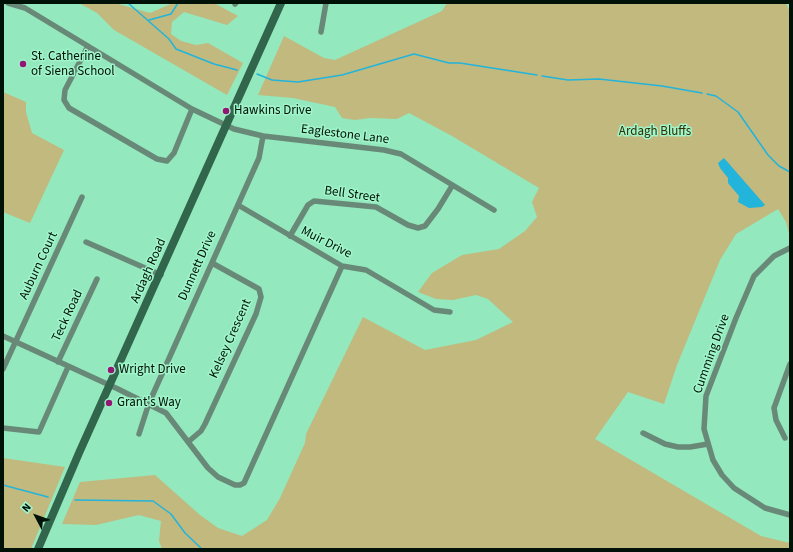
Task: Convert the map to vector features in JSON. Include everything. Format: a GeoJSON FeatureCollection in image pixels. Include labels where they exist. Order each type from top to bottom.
{"type":"FeatureCollection","features":[{"type":"Feature","properties":{"kind":"street"},"geometry":{"type":"LineString","coordinates":[[8,3],[25,8],[192,108],[227,126]]}},
{"type":"Feature","properties":{"kind":"street","name":"Ardagh Road"},"geometry":{"type":"LineString","coordinates":[[38,549],[281,3]]}},
{"type":"Feature","properties":{"kind":"street"},"geometry":{"type":"LineString","coordinates":[[322,32],[326,3]]}},
{"type":"Feature","properties":{"kind":"street"},"geometry":{"type":"LineString","coordinates":[[88,46],[65,90],[64,100],[69,108],[157,159],[167,161],[174,153],[192,108]]}},
{"type":"Feature","properties":{"kind":"street","name":"Eaglestone Lane"},"geometry":{"type":"LineString","coordinates":[[227,126],[263,136],[384,150],[401,154],[494,210]]}},
{"type":"Feature","properties":{"kind":"street","name":"Dunnett Drive"},"geometry":{"type":"LineString","coordinates":[[140,434],[148,403],[259,158],[263,136]]}},
{"type":"Feature","properties":{"kind":"street","name":"Bell Street"},"geometry":{"type":"LineString","coordinates":[[290,236],[308,205],[314,201],[376,207],[408,225],[418,228],[425,226],[438,209],[452,186]]}},
{"type":"Feature","properties":{"kind":"street","name":"Auburn Court"},"geometry":{"type":"LineString","coordinates":[[3,369],[82,197]]}},
{"type":"Feature","properties":{"kind":"street","name":"Muir Drive"},"geometry":{"type":"LineString","coordinates":[[238,205],[342,266],[366,270],[434,310],[450,312]]}},
{"type":"Feature","properties":{"kind":"street"},"geometry":{"type":"LineString","coordinates":[[86,242],[161,275]]}},
{"type":"Feature","properties":{"kind":"street","name":"Cumming Drive"},"geometry":{"type":"LineString","coordinates":[[790,248],[774,256],[763,265],[754,276],[706,396],[704,428],[713,460],[734,488],[765,508],[790,515]]}},
{"type":"Feature","properties":{"kind":"street","name":"Kelsey Crescent"},"geometry":{"type":"LineString","coordinates":[[188,442],[201,432],[256,314],[261,297],[259,289],[212,263]]}},
{"type":"Feature","properties":{"kind":"street"},"geometry":{"type":"LineString","coordinates":[[3,336],[15,343],[110,385],[166,413],[208,468],[218,477],[235,485],[244,483],[342,266]]}},
{"type":"Feature","properties":{"kind":"street","name":"Teck Road"},"geometry":{"type":"LineString","coordinates":[[58,362],[97,279]]}},
{"type":"Feature","properties":{"kind":"street"},"geometry":{"type":"LineString","coordinates":[[785,438],[776,420],[774,408],[790,364]]}},
{"type":"Feature","properties":{"kind":"street"},"geometry":{"type":"LineString","coordinates":[[3,428],[39,432],[68,367]]}},
{"type":"Feature","properties":{"kind":"street"},"geometry":{"type":"LineString","coordinates":[[643,433],[665,444],[678,447],[690,448],[708,444]]}},
{"type":"Feature","properties":{"kind":"green space"},"geometry":{"type":"Polygon","coordinates":[[[79,3],[115,3],[150,13],[173,3],[214,3],[238,16],[227,25],[184,12],[172,22],[171,34],[181,41],[196,45],[208,43],[243,63],[227,95],[114,30],[97,13],[79,3]]]}},
{"type":"Feature","properties":{"kind":"green space","name":"Ardagh Bluffs"},"geometry":{"type":"Polygon","coordinates":[[[447,3],[786,3],[790,12],[790,237],[786,222],[778,209],[736,234],[720,260],[677,365],[664,404],[628,392],[595,439],[761,536],[790,543],[790,549],[162,549],[159,541],[161,521],[139,515],[96,525],[62,524],[80,482],[155,475],[200,515],[218,528],[242,536],[267,520],[280,498],[305,443],[306,434],[363,317],[425,350],[476,340],[513,322],[488,299],[476,295],[453,300],[436,299],[418,292],[432,273],[462,255],[499,249],[525,231],[537,217],[532,202],[539,188],[452,136],[409,113],[397,119],[370,118],[355,120],[342,118],[335,107],[293,98],[258,95],[284,36],[324,58],[335,60],[442,11],[447,3]]]}},
{"type":"Feature","properties":{"kind":"green space"},"geometry":{"type":"Polygon","coordinates":[[[3,92],[26,102],[26,112],[32,133],[64,150],[30,223],[3,212],[3,92]]]}},
{"type":"Feature","properties":{"kind":"green space"},"geometry":{"type":"Polygon","coordinates":[[[3,458],[65,467],[31,549],[3,549],[3,458]]]}},
{"type":"Feature","properties":{"kind":"water"},"geometry":{"type":"Polygon","coordinates":[[[724,158],[765,205],[762,207],[749,208],[738,202],[739,196],[728,183],[728,178],[718,163],[724,158]]]}},
{"type":"Feature","properties":{"kind":"waterway"},"geometry":{"type":"LineString","coordinates":[[128,3],[169,39],[176,49],[214,64],[237,70]]}},
{"type":"Feature","properties":{"kind":"waterway"},"geometry":{"type":"LineString","coordinates":[[149,20],[171,14],[178,3]]}},
{"type":"Feature","properties":{"kind":"waterway"},"geometry":{"type":"LineString","coordinates":[[257,74],[272,80],[298,82],[342,75],[414,54],[449,63],[460,63],[537,75]]}},
{"type":"Feature","properties":{"kind":"waterway"},"geometry":{"type":"LineString","coordinates":[[542,76],[568,80],[599,79],[662,86],[702,93]]}},
{"type":"Feature","properties":{"kind":"waterway"},"geometry":{"type":"LineString","coordinates":[[707,94],[716,96],[738,112],[768,155],[779,166],[790,172]]}},
{"type":"Feature","properties":{"kind":"waterway"},"geometry":{"type":"LineString","coordinates":[[3,485],[48,497]]}},
{"type":"Feature","properties":{"kind":"waterway"},"geometry":{"type":"LineString","coordinates":[[75,500],[153,501],[171,514],[185,533],[202,549]]}},
{"type":"Feature","properties":{"kind":"place","name":"St. Catherine of Siena School"},"geometry":{"type":"Point","coordinates":[23,64]}},
{"type":"Feature","properties":{"kind":"place","name":"Hawkins Drive"},"geometry":{"type":"Point","coordinates":[226,111]}},
{"type":"Feature","properties":{"kind":"place","name":"Wright Drive"},"geometry":{"type":"Point","coordinates":[111,370]}},
{"type":"Feature","properties":{"kind":"place","name":"Grant's Way"},"geometry":{"type":"Point","coordinates":[109,403]}}]}
